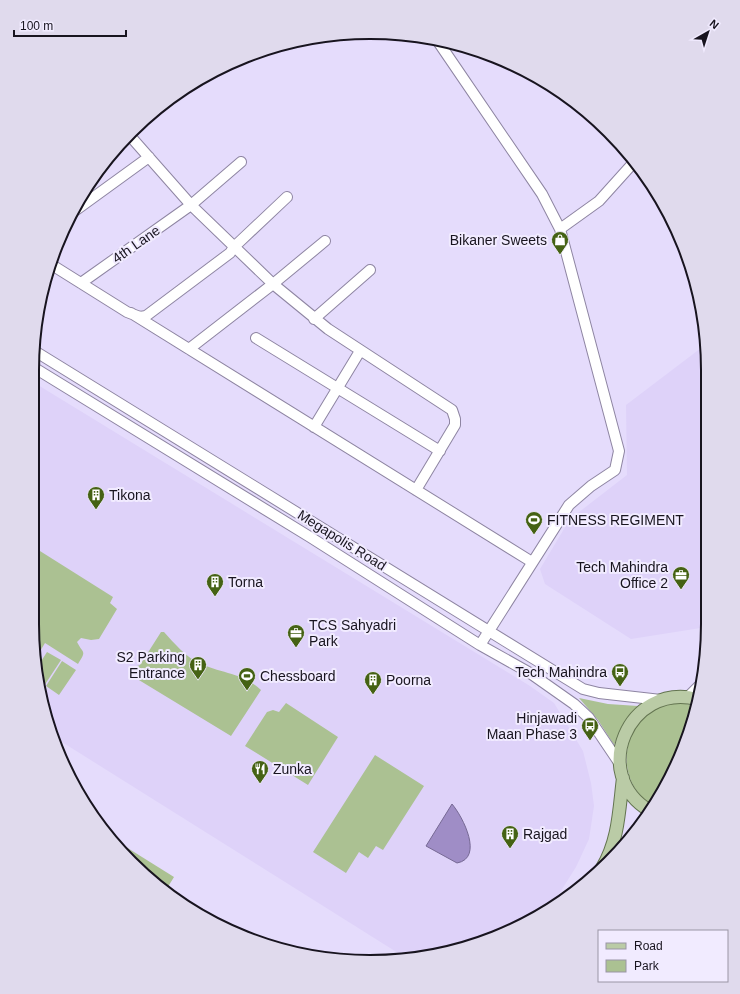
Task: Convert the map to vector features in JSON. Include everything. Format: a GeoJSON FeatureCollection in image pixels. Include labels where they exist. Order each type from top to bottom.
{"type":"FeatureCollection","features":[{"type":"Feature","properties":{"kind":"main road"},"geometry":{"type":"LineString","coordinates":[[645,807],[637,801],[623,778],[620,764],[620,750],[623,737],[629,724],[643,710],[661,700],[675,697],[693,698]]}},
{"type":"Feature","properties":{"kind":"main road"},"geometry":{"type":"LineString","coordinates":[[610,851],[616,832],[623,778]]}},
{"type":"Feature","properties":{"kind":"street"},"geometry":{"type":"LineString","coordinates":[[441,47],[542,194],[560,229],[619,452],[615,470],[591,486],[569,505],[488,630],[480,645]]}},
{"type":"Feature","properties":{"kind":"street"},"geometry":{"type":"LineString","coordinates":[[133,139],[191,205],[273,284],[314,318],[360,351],[452,410],[455,419],[454,425],[416,490]]}},
{"type":"Feature","properties":{"kind":"street"},"geometry":{"type":"LineString","coordinates":[[82,205],[149,157]]}},
{"type":"Feature","properties":{"kind":"street","name":"4th Lane"},"geometry":{"type":"LineString","coordinates":[[81,283],[191,205],[241,162]]}},
{"type":"Feature","properties":{"kind":"street"},"geometry":{"type":"LineString","coordinates":[[560,229],[599,201],[631,166]]}},
{"type":"Feature","properties":{"kind":"street"},"geometry":{"type":"LineString","coordinates":[[131,313],[140,317],[146,316],[230,253],[234,247],[287,197]]}},
{"type":"Feature","properties":{"kind":"street"},"geometry":{"type":"LineString","coordinates":[[189,349],[273,284],[325,240]]}},
{"type":"Feature","properties":{"kind":"street"},"geometry":{"type":"LineString","coordinates":[[56,267],[532,562]]}},
{"type":"Feature","properties":{"kind":"street"},"geometry":{"type":"LineString","coordinates":[[314,318],[370,270]]}},
{"type":"Feature","properties":{"kind":"street"},"geometry":{"type":"LineString","coordinates":[[256,338],[339,387],[440,451]]}},
{"type":"Feature","properties":{"kind":"street"},"geometry":{"type":"LineString","coordinates":[[314,427],[360,351]]}},
{"type":"Feature","properties":{"kind":"street","name":"Megapolis Road"},"geometry":{"type":"LineString","coordinates":[[40,354],[583,689],[599,693],[661,700]]}},
{"type":"Feature","properties":{"kind":"street","name":"Megapolis Road"},"geometry":{"type":"LineString","coordinates":[[39,372],[303,533],[480,645],[530,673],[574,704],[589,718],[620,764]]}},
{"type":"Feature","properties":{"kind":"shaded area"},"geometry":{"type":"Polygon","coordinates":[[[700,349],[701,628],[631,639],[545,584],[540,569],[570,519],[627,475],[626,405],[700,349]]]}},
{"type":"Feature","properties":{"kind":"shaded area","name":"TCS Sahyadri Park"},"geometry":{"type":"Polygon","coordinates":[[[39,386],[530,686],[554,703],[583,751],[591,783],[594,806],[589,839],[576,867],[557,897],[536,911],[516,921],[497,930],[456,944],[435,949],[399,953],[61,741],[50,710],[45,689],[40,646],[39,386]]]}},
{"type":"Feature","properties":{"kind":"shaded area"},"geometry":{"type":"Polygon","coordinates":[[[452,804],[466,827],[470,846],[469,854],[465,860],[457,863],[426,846],[452,804]]]}},
{"type":"Feature","properties":{"kind":"green space"},"geometry":{"type":"Polygon","coordinates":[[[39,550],[113,597],[110,603],[117,609],[99,639],[91,640],[81,638],[77,642],[83,652],[78,664],[45,643],[40,651],[39,550]]]}},
{"type":"Feature","properties":{"kind":"green space"},"geometry":{"type":"Polygon","coordinates":[[[161,632],[164,632],[180,649],[194,660],[247,680],[261,690],[231,736],[129,674],[129,669],[140,665],[161,632]]]}},
{"type":"Feature","properties":{"kind":"green space"},"geometry":{"type":"Polygon","coordinates":[[[47,652],[61,660],[44,685],[42,667],[41,661],[47,652]]]}},
{"type":"Feature","properties":{"kind":"green space"},"geometry":{"type":"Polygon","coordinates":[[[62,661],[76,670],[59,695],[46,686],[62,661]]]}},
{"type":"Feature","properties":{"kind":"green space"},"geometry":{"type":"Polygon","coordinates":[[[579,698],[608,704],[638,706],[623,724],[614,745],[598,720],[579,698]]]}},
{"type":"Feature","properties":{"kind":"green space"},"geometry":{"type":"Polygon","coordinates":[[[286,703],[338,737],[308,785],[245,746],[267,712],[273,710],[279,712],[286,703]]]}},
{"type":"Feature","properties":{"kind":"green space"},"geometry":{"type":"Polygon","coordinates":[[[675,703],[691,705],[676,751],[657,790],[649,802],[643,798],[635,788],[630,777],[627,765],[627,753],[630,740],[642,718],[649,712],[675,703]]]}},
{"type":"Feature","properties":{"kind":"green space"},"geometry":{"type":"Polygon","coordinates":[[[375,755],[424,786],[383,850],[376,846],[368,858],[359,852],[346,873],[313,852],[375,755]]]}},
{"type":"Feature","properties":{"kind":"green space"},"geometry":{"type":"Polygon","coordinates":[[[126,847],[174,877],[168,887],[136,858],[126,847]]]}},
{"type":"Feature","properties":{"kind":"place","name":"Bikaner Sweets"},"geometry":{"type":"Point","coordinates":[560,255]}},
{"type":"Feature","properties":{"kind":"place","name":"Tikona"},"geometry":{"type":"Point","coordinates":[96,510]}},
{"type":"Feature","properties":{"kind":"place","name":"FITNESS REGIMENT"},"geometry":{"type":"Point","coordinates":[534,535]}},
{"type":"Feature","properties":{"kind":"place","name":"Tech Mahindra Office 2"},"geometry":{"type":"Point","coordinates":[681,590]}},
{"type":"Feature","properties":{"kind":"place","name":"Torna"},"geometry":{"type":"Point","coordinates":[215,597]}},
{"type":"Feature","properties":{"kind":"place","name":"TCS Sahyadri Park"},"geometry":{"type":"Point","coordinates":[296,648]}},
{"type":"Feature","properties":{"kind":"place","name":"S2 Parking Entrance"},"geometry":{"type":"Point","coordinates":[198,680]}},
{"type":"Feature","properties":{"kind":"place","name":"Tech Mahindra"},"geometry":{"type":"Point","coordinates":[620,687]}},
{"type":"Feature","properties":{"kind":"place","name":"Chessboard"},"geometry":{"type":"Point","coordinates":[247,691]}},
{"type":"Feature","properties":{"kind":"place","name":"Poorna"},"geometry":{"type":"Point","coordinates":[373,695]}},
{"type":"Feature","properties":{"kind":"place","name":"Hinjawadi Maan Phase 3"},"geometry":{"type":"Point","coordinates":[590,741]}},
{"type":"Feature","properties":{"kind":"place","name":"Zunka"},"geometry":{"type":"Point","coordinates":[260,784]}},
{"type":"Feature","properties":{"kind":"place","name":"Rajgad"},"geometry":{"type":"Point","coordinates":[510,849]}}]}
